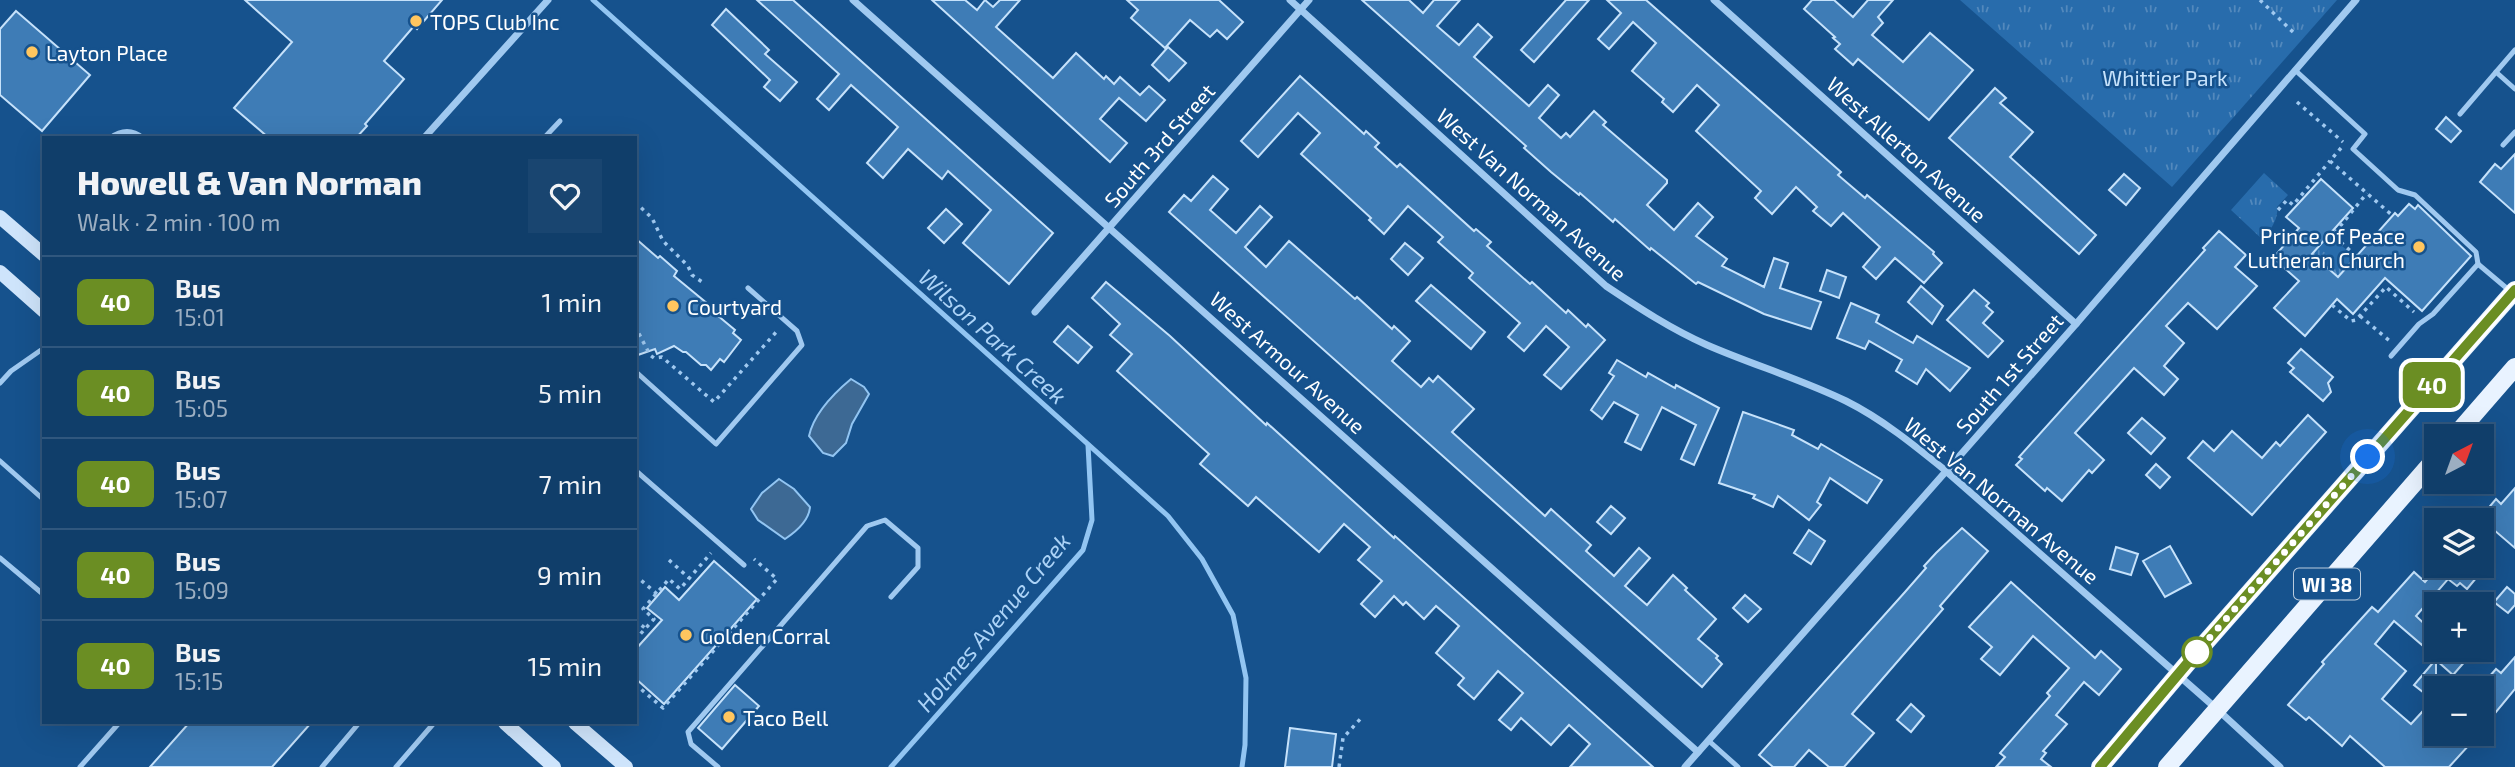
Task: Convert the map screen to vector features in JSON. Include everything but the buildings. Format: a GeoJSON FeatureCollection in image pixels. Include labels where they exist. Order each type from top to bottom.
{"type":"FeatureCollection","features":[{"type":"Feature","properties":{"kind":"main road"},"geometry":{"type":"LineString","coordinates":[[2,222],[42,253]]}},
{"type":"Feature","properties":{"kind":"main road"},"geometry":{"type":"LineString","coordinates":[[0,272],[42,310]]}},
{"type":"Feature","properties":{"kind":"main road","name":"WI 38"},"geometry":{"type":"LineString","coordinates":[[2100,767],[2177,674],[2514,291]]}},
{"type":"Feature","properties":{"kind":"main road"},"geometry":{"type":"LineString","coordinates":[[2465,424],[2515,367]]}},
{"type":"Feature","properties":{"kind":"main road","name":"WI 38"},"geometry":{"type":"LineString","coordinates":[[2167,767],[2424,472]]}},
{"type":"Feature","properties":{"kind":"main road"},"geometry":{"type":"LineString","coordinates":[[506,724],[554,767]]}},
{"type":"Feature","properties":{"kind":"main road"},"geometry":{"type":"LineString","coordinates":[[576,724],[626,767]]}},
{"type":"Feature","properties":{"kind":"street"},"geometry":{"type":"LineString","coordinates":[[426,136],[548,0]]}},
{"type":"Feature","properties":{"kind":"street","name":"West Armour Avenue"},"geometry":{"type":"LineString","coordinates":[[853,0],[1698,752]]}},
{"type":"Feature","properties":{"kind":"street","name":"West Van Norman Avenue"},"geometry":{"type":"LineString","coordinates":[[1290,0],[1606,286],[1658,321],[1709,346],[1800,380],[1848,402],[1903,436],[2280,767]]}},
{"type":"Feature","properties":{"kind":"street","name":"South 3rd Street"},"geometry":{"type":"LineString","coordinates":[[1035,313],[1309,0]]}},
{"type":"Feature","properties":{"kind":"street","name":"West Allerton Avenue"},"geometry":{"type":"LineString","coordinates":[[1714,0],[2076,324]]}},
{"type":"Feature","properties":{"kind":"street","name":"South 1st Street"},"geometry":{"type":"LineString","coordinates":[[1685,767],[2076,324],[2356,0]]}},
{"type":"Feature","properties":{"kind":"lane"},"geometry":{"type":"LineString","coordinates":[[2460,114],[2515,50]]}},
{"type":"Feature","properties":{"kind":"lane"},"geometry":{"type":"LineString","coordinates":[[2295,70],[2365,134],[2353,149],[2398,190],[2415,195],[2476,252],[2478,264],[2514,291]]}},
{"type":"Feature","properties":{"kind":"lane"},"geometry":{"type":"LineString","coordinates":[[2496,72],[2515,89]]}},
{"type":"Feature","properties":{"kind":"lane"},"geometry":{"type":"LineString","coordinates":[[546,136],[559,121]]}},
{"type":"Feature","properties":{"kind":"lane"},"geometry":{"type":"LineString","coordinates":[[114,136],[123,131],[133,131],[141,136]]}},
{"type":"Feature","properties":{"kind":"lane"},"geometry":{"type":"LineString","coordinates":[[2503,145],[2515,132]]}},
{"type":"Feature","properties":{"kind":"lane"},"geometry":{"type":"LineString","coordinates":[[2391,356],[2478,264]]}},
{"type":"Feature","properties":{"kind":"lane"},"geometry":{"type":"LineString","coordinates":[[637,374],[716,444],[802,345],[797,331],[748,288]]}},
{"type":"Feature","properties":{"kind":"lane"},"geometry":{"type":"LineString","coordinates":[[0,383],[11,371],[42,349]]}},
{"type":"Feature","properties":{"kind":"lane"},"geometry":{"type":"LineString","coordinates":[[0,461],[42,498]]}},
{"type":"Feature","properties":{"kind":"lane"},"geometry":{"type":"LineString","coordinates":[[637,472],[744,565]]}},
{"type":"Feature","properties":{"kind":"lane"},"geometry":{"type":"LineString","coordinates":[[718,767],[691,744],[688,732],[867,526],[885,520],[918,548],[918,567],[891,597]]}},
{"type":"Feature","properties":{"kind":"lane"},"geometry":{"type":"LineString","coordinates":[[0,558],[42,593]]}},
{"type":"Feature","properties":{"kind":"lane"},"geometry":{"type":"LineString","coordinates":[[80,767],[118,724]]}},
{"type":"Feature","properties":{"kind":"lane"},"geometry":{"type":"LineString","coordinates":[[321,767],[358,724]]}},
{"type":"Feature","properties":{"kind":"lane"},"geometry":{"type":"LineString","coordinates":[[396,767],[433,724]]}},
{"type":"Feature","properties":{"kind":"lane"},"geometry":{"type":"LineString","coordinates":[[1709,741],[1738,767]]}},
{"type":"Feature","properties":{"kind":"path"},"geometry":{"type":"LineString","coordinates":[[2260,0],[2296,35]]}},
{"type":"Feature","properties":{"kind":"path"},"geometry":{"type":"LineString","coordinates":[[2278,210],[2287,200],[2293,205],[2345,144],[2297,102]]}},
{"type":"Feature","properties":{"kind":"path"},"geometry":{"type":"LineString","coordinates":[[2330,161],[2393,216]]}},
{"type":"Feature","properties":{"kind":"path"},"geometry":{"type":"LineString","coordinates":[[2356,256],[2333,235],[2367,193]]}},
{"type":"Feature","properties":{"kind":"path"},"geometry":{"type":"LineString","coordinates":[[637,204],[652,218],[663,241],[688,266],[692,275],[705,284]]}},
{"type":"Feature","properties":{"kind":"path"},"geometry":{"type":"LineString","coordinates":[[2332,304],[2351,321],[2360,316],[2386,287],[2424,320]]}},
{"type":"Feature","properties":{"kind":"path"},"geometry":{"type":"LineString","coordinates":[[2360,316],[2398,348]]}},
{"type":"Feature","properties":{"kind":"path"},"geometry":{"type":"LineString","coordinates":[[637,329],[650,355],[654,358],[662,357],[714,402],[786,321]]}},
{"type":"Feature","properties":{"kind":"path"},"geometry":{"type":"LineString","coordinates":[[637,637],[653,619],[643,610],[669,579],[680,589],[720,544]]}},
{"type":"Feature","properties":{"kind":"path"},"geometry":{"type":"LineString","coordinates":[[637,686],[663,708],[777,579],[754,559],[744,565]]}},
{"type":"Feature","properties":{"kind":"path"},"geometry":{"type":"LineString","coordinates":[[669,560],[689,578]]}},
{"type":"Feature","properties":{"kind":"path"},"geometry":{"type":"LineString","coordinates":[[637,577],[658,594]]}},
{"type":"Feature","properties":{"kind":"path"},"geometry":{"type":"LineString","coordinates":[[637,622],[645,628]]}},
{"type":"Feature","properties":{"kind":"path"},"geometry":{"type":"LineString","coordinates":[[1339,767],[1343,737],[1363,716]]}},
{"type":"Feature","properties":{"kind":"green space","name":"Whittier Park"},"geometry":{"type":"Polygon","coordinates":[[[1960,0],[2337,0],[2172,187],[1960,0]]]}},
{"type":"Feature","properties":{"kind":"green space"},"geometry":{"type":"Polygon","coordinates":[[[2264,173],[2288,195],[2277,207],[2275,220],[2263,240],[2231,210],[2264,173]]]}},
{"type":"Feature","properties":{"kind":"green space"},"geometry":{"type":"Polygon","coordinates":[[[2329,235],[2355,257],[2338,277],[2301,244],[2319,246],[2329,235]]]}},
{"type":"Feature","properties":{"kind":"shaded area"},"geometry":{"type":"Polygon","coordinates":[[[851,379],[864,387],[869,394],[852,424],[846,443],[833,456],[823,453],[809,436],[815,420],[825,404],[851,379]]]}},
{"type":"Feature","properties":{"kind":"shaded area"},"geometry":{"type":"Polygon","coordinates":[[[779,479],[794,489],[810,507],[805,521],[785,539],[758,520],[751,509],[762,493],[779,479]]]}},
{"type":"Feature","properties":{"kind":"waterway","name":"Wilson Park Creek"},"geometry":{"type":"LineString","coordinates":[[593,0],[1168,516],[1202,559],[1233,615],[1246,678],[1242,767]]}},
{"type":"Feature","properties":{"kind":"waterway","name":"Holmes Avenue Creek"},"geometry":{"type":"LineString","coordinates":[[891,767],[1083,550],[1092,520],[1088,445]]}},
{"type":"Feature","properties":{"kind":"bus line","name":"40"},"geometry":{"type":"LineString","coordinates":[[2100,767],[2191,659],[2515,290]]}},
{"type":"Feature","properties":{"kind":"place","name":"TOPS Club Inc"},"geometry":{"type":"Point","coordinates":[416,21]}},
{"type":"Feature","properties":{"kind":"place","name":"Layton Place"},"geometry":{"type":"Point","coordinates":[32,52]}},
{"type":"Feature","properties":{"kind":"place","name":"Prince of Peace Lutheran Church"},"geometry":{"type":"Point","coordinates":[2419,247]}},
{"type":"Feature","properties":{"kind":"place","name":"Courtyard"},"geometry":{"type":"Point","coordinates":[673,306]}},
{"type":"Feature","properties":{"kind":"place","name":"Golden Corral"},"geometry":{"type":"Point","coordinates":[686,635]}},
{"type":"Feature","properties":{"kind":"place","name":"Taco Bell"},"geometry":{"type":"Point","coordinates":[729,717]}},
{"type":"Feature","properties":{"kind":"route"},"geometry":{"type":"LineString","coordinates":[[2197,652],[2191,659],[2368,457]]}}]}
